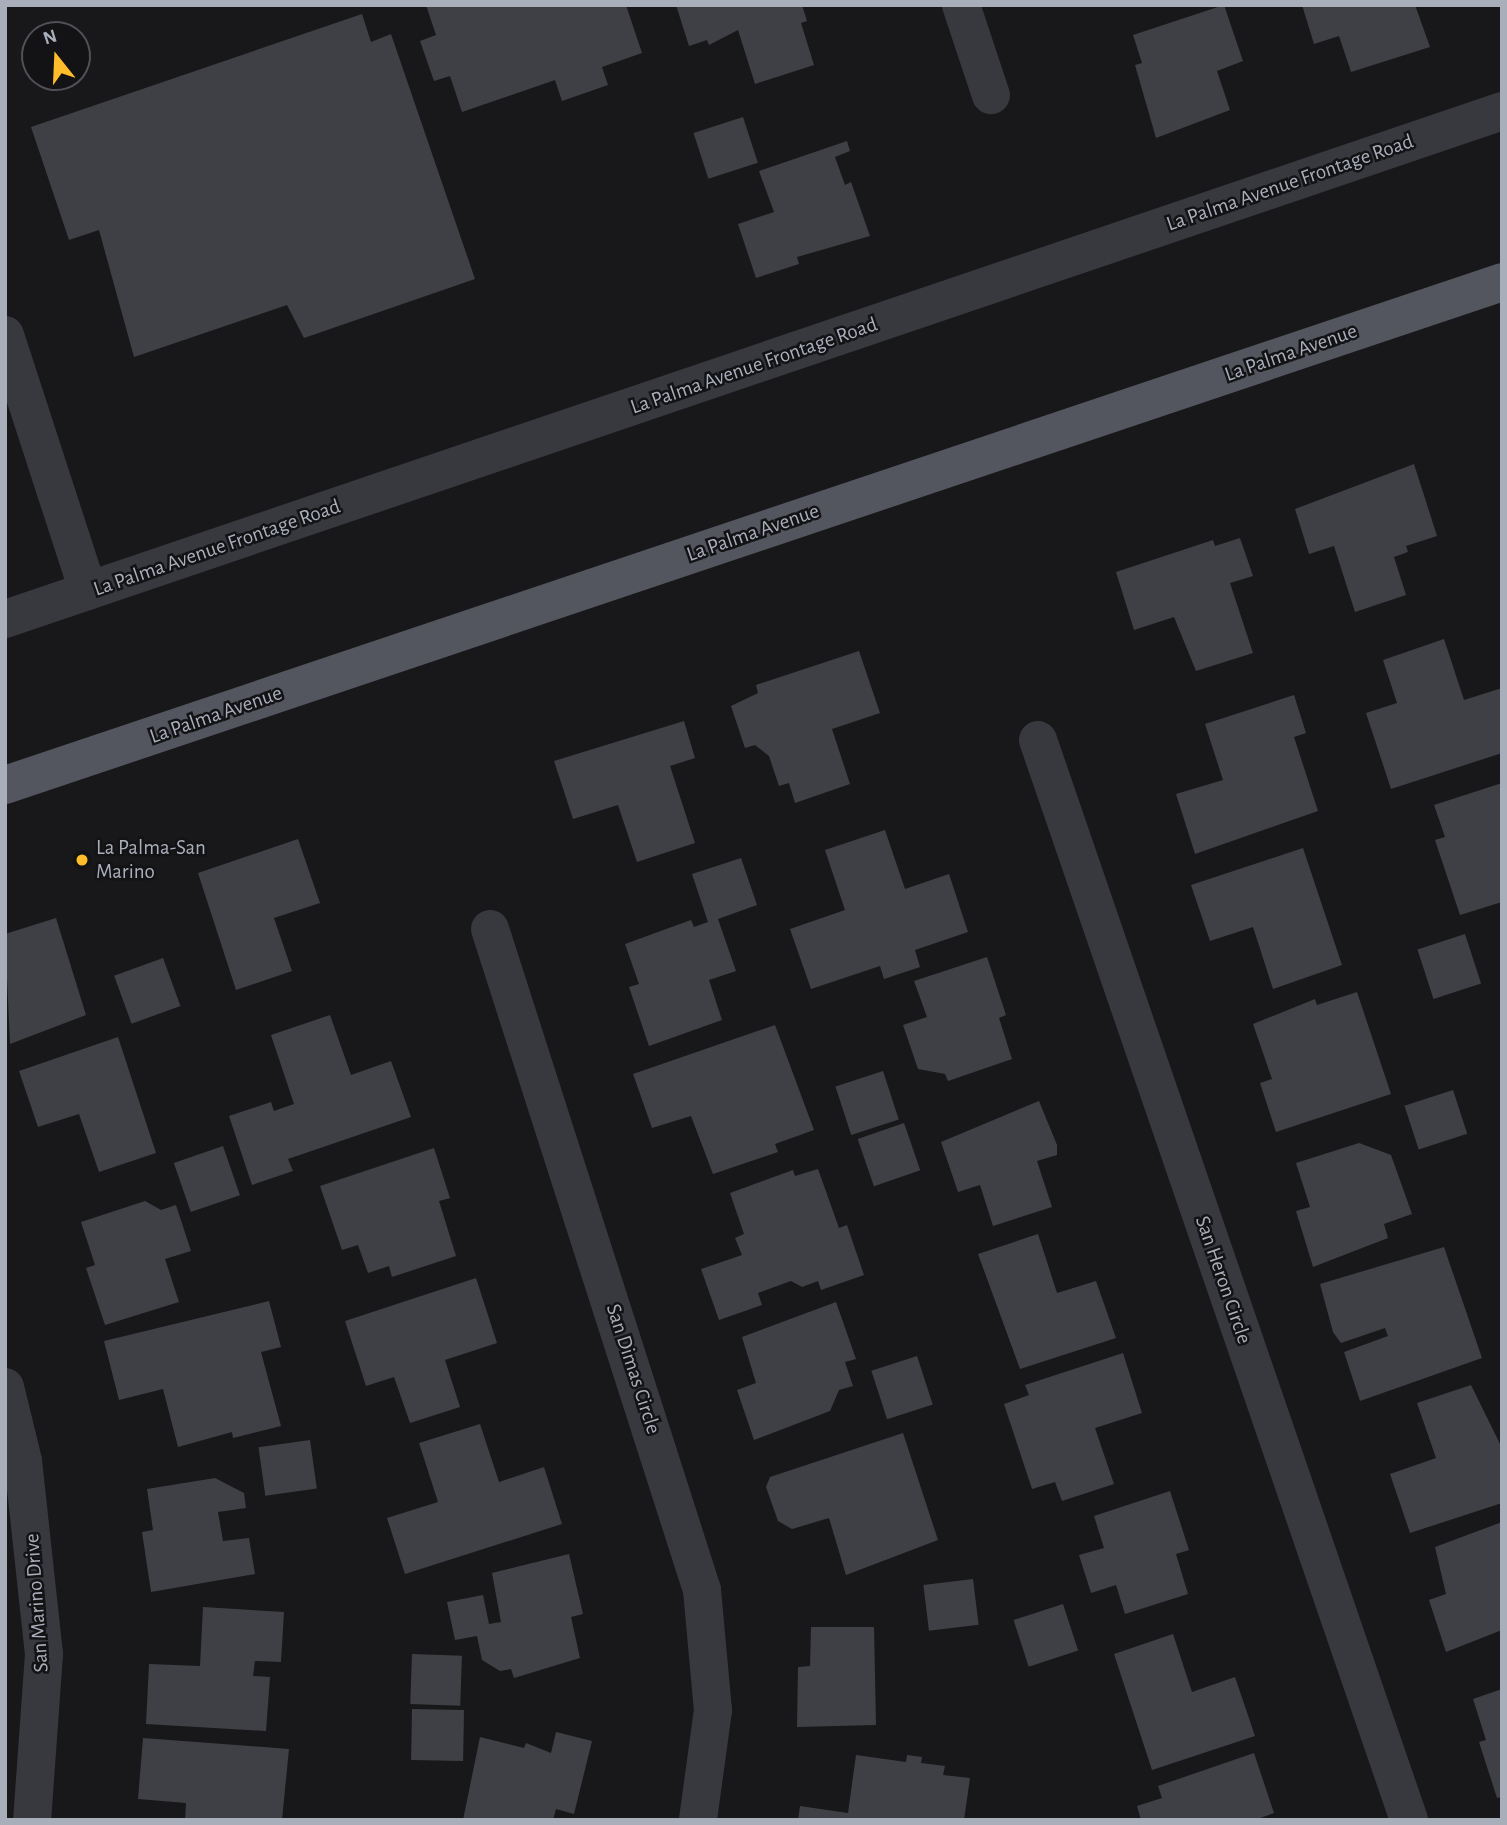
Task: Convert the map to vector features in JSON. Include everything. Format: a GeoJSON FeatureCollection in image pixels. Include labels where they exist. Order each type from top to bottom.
{"type":"FeatureCollection","features":[{"type":"Feature","properties":{"kind":"main road","name":"La Palma Avenue"},"geometry":{"type":"LineString","coordinates":[[5,786],[1502,282]]}},
{"type":"Feature","properties":{"kind":"street"},"geometry":{"type":"LineString","coordinates":[[961,5],[991,95]]}},
{"type":"Feature","properties":{"kind":"street","name":"La Palma Avenue Frontage Road"},"geometry":{"type":"LineString","coordinates":[[5,619],[1502,111]]}},
{"type":"Feature","properties":{"kind":"street"},"geometry":{"type":"LineString","coordinates":[[5,335],[88,592]]}},
{"type":"Feature","properties":{"kind":"street","name":"San Heron Circle"},"geometry":{"type":"LineString","coordinates":[[1038,740],[1409,1820]]}},
{"type":"Feature","properties":{"kind":"street","name":"San Dimas Circle"},"geometry":{"type":"LineString","coordinates":[[490,929],[702,1590],[713,1710],[698,1820]]}},
{"type":"Feature","properties":{"kind":"street","name":"San Marino Drive"},"geometry":{"type":"LineString","coordinates":[[5,1387],[23,1461],[44,1654],[32,1820]]}},
{"type":"Feature","properties":{"kind":"building"},"geometry":{"type":"Polygon","coordinates":[[[426,5],[626,5],[642,53],[602,67],[608,85],[562,101],[555,80],[462,112],[450,76],[434,81],[420,41],[436,35],[426,5]]]}},
{"type":"Feature","properties":{"kind":"building"},"geometry":{"type":"Polygon","coordinates":[[[676,5],[802,5],[807,21],[801,23],[814,65],[755,84],[738,30],[709,45],[707,40],[689,46],[676,5]]]}},
{"type":"Feature","properties":{"kind":"building"},"geometry":{"type":"Polygon","coordinates":[[[1224,5],[1243,61],[1217,71],[1230,110],[1156,138],[1135,65],[1142,63],[1133,35],[1224,5]]]}},
{"type":"Feature","properties":{"kind":"building"},"geometry":{"type":"Polygon","coordinates":[[[1302,5],[1415,5],[1430,47],[1351,72],[1339,36],[1314,44],[1302,5]]]}},
{"type":"Feature","properties":{"kind":"building"},"geometry":{"type":"Polygon","coordinates":[[[362,14],[371,42],[391,34],[475,279],[304,338],[287,305],[134,357],[99,230],[69,240],[31,127],[362,14]]]}},
{"type":"Feature","properties":{"kind":"building"},"geometry":{"type":"Polygon","coordinates":[[[743,117],[758,163],[708,179],[694,133],[743,117]]]}},
{"type":"Feature","properties":{"kind":"building"},"geometry":{"type":"Polygon","coordinates":[[[847,141],[850,151],[835,157],[845,185],[851,182],[870,236],[797,257],[799,264],[756,278],[738,224],[774,212],[759,171],[847,141]]]}},
{"type":"Feature","properties":{"kind":"building"},"geometry":{"type":"Polygon","coordinates":[[[1414,464],[1437,536],[1406,546],[1408,552],[1394,557],[1406,595],[1355,612],[1334,546],[1309,554],[1295,509],[1414,464]]]}},
{"type":"Feature","properties":{"kind":"building"},"geometry":{"type":"Polygon","coordinates":[[[1240,538],[1253,576],[1230,583],[1253,653],[1196,671],[1174,617],[1134,630],[1116,572],[1213,540],[1215,546],[1240,538]]]}},
{"type":"Feature","properties":{"kind":"building"},"geometry":{"type":"Polygon","coordinates":[[[1444,639],[1464,700],[1502,688],[1502,753],[1391,789],[1366,713],[1397,703],[1383,660],[1444,639]]]}},
{"type":"Feature","properties":{"kind":"building"},"geometry":{"type":"Polygon","coordinates":[[[859,651],[880,713],[832,729],[850,784],[795,803],[789,783],[779,786],[769,756],[755,745],[745,748],[731,706],[758,693],[756,685],[859,651]]]}},
{"type":"Feature","properties":{"kind":"building"},"geometry":{"type":"Polygon","coordinates":[[[1294,695],[1306,733],[1294,737],[1318,811],[1195,854],[1176,794],[1223,780],[1205,724],[1294,695]]]}},
{"type":"Feature","properties":{"kind":"building"},"geometry":{"type":"Polygon","coordinates":[[[684,721],[695,758],[670,766],[695,843],[637,862],[618,805],[573,819],[554,761],[684,721]]]}},
{"type":"Feature","properties":{"kind":"building"},"geometry":{"type":"Polygon","coordinates":[[[1502,783],[1502,902],[1460,915],[1435,840],[1445,837],[1434,805],[1502,783]]]}},
{"type":"Feature","properties":{"kind":"building"},"geometry":{"type":"Polygon","coordinates":[[[885,830],[905,889],[949,874],[968,932],[915,950],[920,967],[884,979],[880,966],[811,989],[790,929],[845,910],[825,850],[885,830]]]}},
{"type":"Feature","properties":{"kind":"building"},"geometry":{"type":"Polygon","coordinates":[[[298,839],[320,903],[274,918],[292,971],[236,990],[198,873],[298,839]]]}},
{"type":"Feature","properties":{"kind":"building"},"geometry":{"type":"Polygon","coordinates":[[[1303,848],[1342,965],[1273,989],[1253,927],[1210,941],[1191,885],[1303,848]]]}},
{"type":"Feature","properties":{"kind":"building"},"geometry":{"type":"Polygon","coordinates":[[[741,858],[757,905],[718,919],[736,971],[709,980],[722,1020],[649,1046],[629,987],[639,984],[625,944],[691,920],[694,927],[708,922],[692,874],[741,858]]]}},
{"type":"Feature","properties":{"kind":"building"},"geometry":{"type":"Polygon","coordinates":[[[56,918],[86,1015],[10,1044],[5,934],[56,918]]]}},
{"type":"Feature","properties":{"kind":"building"},"geometry":{"type":"Polygon","coordinates":[[[1465,934],[1481,983],[1434,999],[1417,949],[1465,934]]]}},
{"type":"Feature","properties":{"kind":"building"},"geometry":{"type":"Polygon","coordinates":[[[987,957],[1006,1015],[999,1018],[1012,1059],[948,1081],[945,1074],[918,1069],[903,1025],[927,1017],[914,981],[987,957]]]}},
{"type":"Feature","properties":{"kind":"building"},"geometry":{"type":"Polygon","coordinates":[[[163,958],[180,1006],[132,1024],[114,976],[163,958]]]}},
{"type":"Feature","properties":{"kind":"building"},"geometry":{"type":"Polygon","coordinates":[[[1357,992],[1391,1094],[1276,1132],[1260,1083],[1272,1079],[1253,1024],[1315,999],[1317,1005],[1357,992]]]}},
{"type":"Feature","properties":{"kind":"building"},"geometry":{"type":"Polygon","coordinates":[[[330,1015],[351,1075],[391,1061],[411,1117],[288,1159],[293,1171],[252,1185],[229,1116],[271,1102],[274,1111],[294,1104],[271,1035],[330,1015]]]}},
{"type":"Feature","properties":{"kind":"building"},"geometry":{"type":"Polygon","coordinates":[[[775,1025],[814,1130],[775,1144],[778,1152],[713,1174],[691,1116],[652,1128],[633,1074],[775,1025]]]}},
{"type":"Feature","properties":{"kind":"building"},"geometry":{"type":"Polygon","coordinates":[[[118,1037],[156,1153],[99,1172],[79,1114],[38,1127],[19,1071],[118,1037]]]}},
{"type":"Feature","properties":{"kind":"building"},"geometry":{"type":"Polygon","coordinates":[[[883,1071],[899,1120],[851,1135],[835,1086],[883,1071]]]}},
{"type":"Feature","properties":{"kind":"building"},"geometry":{"type":"Polygon","coordinates":[[[1453,1090],[1467,1134],[1419,1150],[1404,1106],[1453,1090]]]}},
{"type":"Feature","properties":{"kind":"building"},"geometry":{"type":"Polygon","coordinates":[[[1039,1101],[1057,1145],[1057,1155],[1037,1161],[1052,1207],[993,1226],[980,1185],[958,1192],[941,1142],[1039,1101]]]}},
{"type":"Feature","properties":{"kind":"building"},"geometry":{"type":"Polygon","coordinates":[[[904,1123],[920,1170],[874,1186],[858,1139],[904,1123]]]}},
{"type":"Feature","properties":{"kind":"building"},"geometry":{"type":"Polygon","coordinates":[[[1359,1143],[1391,1155],[1412,1214],[1384,1224],[1388,1238],[1313,1267],[1296,1211],[1310,1207],[1296,1163],[1359,1143]]]}},
{"type":"Feature","properties":{"kind":"building"},"geometry":{"type":"Polygon","coordinates":[[[223,1146],[240,1195],[191,1212],[174,1163],[223,1146]]]}},
{"type":"Feature","properties":{"kind":"building"},"geometry":{"type":"Polygon","coordinates":[[[434,1148],[450,1198],[439,1201],[456,1256],[392,1277],[389,1266],[368,1273],[358,1245],[342,1250],[320,1186],[434,1148]]]}},
{"type":"Feature","properties":{"kind":"building"},"geometry":{"type":"Polygon","coordinates":[[[818,1169],[839,1228],[847,1225],[864,1275],[821,1290],[818,1281],[802,1287],[791,1281],[758,1293],[762,1305],[719,1320],[701,1269],[742,1255],[735,1238],[744,1234],[730,1193],[793,1170],[795,1176],[818,1169]]]}},
{"type":"Feature","properties":{"kind":"building"},"geometry":{"type":"Polygon","coordinates":[[[145,1201],[161,1210],[176,1205],[191,1251],[165,1259],[179,1302],[105,1325],[86,1268],[95,1265],[81,1222],[145,1201]]]}},
{"type":"Feature","properties":{"kind":"building"},"geometry":{"type":"Polygon","coordinates":[[[1038,1234],[1057,1293],[1096,1281],[1116,1338],[1020,1369],[978,1254],[1038,1234]]]}},
{"type":"Feature","properties":{"kind":"building"},"geometry":{"type":"Polygon","coordinates":[[[1444,1247],[1482,1358],[1360,1401],[1344,1352],[1388,1336],[1385,1328],[1341,1343],[1333,1332],[1320,1284],[1444,1247]]]}},
{"type":"Feature","properties":{"kind":"building"},"geometry":{"type":"Polygon","coordinates":[[[476,1278],[497,1343],[445,1360],[460,1407],[410,1423],[394,1377],[366,1386],[345,1321],[476,1278]]]}},
{"type":"Feature","properties":{"kind":"building"},"geometry":{"type":"Polygon","coordinates":[[[269,1301],[281,1347],[261,1352],[281,1426],[233,1438],[232,1432],[178,1447],[163,1389],[119,1400],[104,1341],[269,1301]]]}},
{"type":"Feature","properties":{"kind":"building"},"geometry":{"type":"Polygon","coordinates":[[[836,1302],[856,1359],[845,1362],[853,1386],[839,1390],[830,1411],[754,1440],[737,1390],[756,1383],[742,1337],[836,1302]]]}},
{"type":"Feature","properties":{"kind":"building"},"geometry":{"type":"Polygon","coordinates":[[[1123,1353],[1142,1413],[1095,1428],[1114,1484],[1062,1501],[1055,1482],[1032,1489],[1004,1404],[1029,1395],[1025,1385],[1123,1353]]]}},
{"type":"Feature","properties":{"kind":"building"},"geometry":{"type":"Polygon","coordinates":[[[917,1356],[933,1405],[887,1419],[871,1371],[917,1356]]]}},
{"type":"Feature","properties":{"kind":"building"},"geometry":{"type":"Polygon","coordinates":[[[1471,1385],[1502,1448],[1502,1503],[1410,1533],[1390,1474],[1436,1458],[1417,1403],[1471,1385]]]}},
{"type":"Feature","properties":{"kind":"building"},"geometry":{"type":"Polygon","coordinates":[[[480,1424],[499,1482],[544,1467],[562,1524],[405,1574],[387,1518],[438,1502],[419,1443],[480,1424]]]}},
{"type":"Feature","properties":{"kind":"building"},"geometry":{"type":"Polygon","coordinates":[[[903,1433],[938,1540],[846,1575],[829,1518],[792,1529],[778,1521],[766,1487],[770,1477],[903,1433]]]}},
{"type":"Feature","properties":{"kind":"building"},"geometry":{"type":"Polygon","coordinates":[[[310,1440],[317,1489],[265,1496],[259,1447],[310,1440]]]}},
{"type":"Feature","properties":{"kind":"building"},"geometry":{"type":"Polygon","coordinates":[[[215,1478],[244,1493],[246,1508],[218,1512],[223,1541],[249,1538],[255,1574],[151,1592],[142,1532],[153,1530],[147,1489],[215,1478]]]}},
{"type":"Feature","properties":{"kind":"building"},"geometry":{"type":"Polygon","coordinates":[[[1170,1491],[1189,1550],[1176,1554],[1188,1594],[1125,1614],[1116,1585],[1091,1593],[1079,1555],[1104,1548],[1094,1516],[1170,1491]]]}},
{"type":"Feature","properties":{"kind":"building"},"geometry":{"type":"Polygon","coordinates":[[[1502,1522],[1502,1630],[1446,1652],[1429,1600],[1446,1594],[1435,1547],[1502,1522]]]}},
{"type":"Feature","properties":{"kind":"building"},"geometry":{"type":"Polygon","coordinates":[[[569,1554],[583,1614],[571,1617],[580,1658],[514,1678],[511,1669],[500,1671],[482,1660],[477,1636],[455,1640],[447,1602],[483,1595],[489,1624],[501,1622],[492,1573],[569,1554]]]}},
{"type":"Feature","properties":{"kind":"building"},"geometry":{"type":"Polygon","coordinates":[[[973,1579],[979,1625],[929,1631],[923,1585],[973,1579]]]}},
{"type":"Feature","properties":{"kind":"building"},"geometry":{"type":"Polygon","coordinates":[[[1063,1604],[1078,1651],[1029,1667],[1014,1620],[1063,1604]]]}},
{"type":"Feature","properties":{"kind":"building"},"geometry":{"type":"Polygon","coordinates":[[[203,1607],[284,1612],[281,1662],[255,1661],[253,1676],[270,1677],[266,1731],[146,1724],[149,1664],[200,1666],[203,1607]]]}},
{"type":"Feature","properties":{"kind":"building"},"geometry":{"type":"Polygon","coordinates":[[[811,1627],[874,1627],[876,1725],[797,1727],[798,1667],[810,1666],[811,1627]]]}},
{"type":"Feature","properties":{"kind":"building"},"geometry":{"type":"Polygon","coordinates":[[[1173,1634],[1192,1692],[1235,1677],[1255,1736],[1152,1770],[1114,1654],[1173,1634]]]}},
{"type":"Feature","properties":{"kind":"building"},"geometry":{"type":"Polygon","coordinates":[[[412,1654],[462,1656],[460,1706],[410,1704],[412,1654]]]}},
{"type":"Feature","properties":{"kind":"building"},"geometry":{"type":"Polygon","coordinates":[[[1502,1689],[1502,1797],[1497,1798],[1479,1742],[1486,1740],[1473,1699],[1502,1689]]]}},
{"type":"Feature","properties":{"kind":"building"},"geometry":{"type":"Polygon","coordinates":[[[412,1709],[464,1710],[463,1761],[411,1760],[412,1709]]]}},
{"type":"Feature","properties":{"kind":"building"},"geometry":{"type":"Polygon","coordinates":[[[556,1732],[592,1741],[574,1814],[556,1809],[553,1820],[463,1820],[480,1737],[524,1748],[526,1743],[551,1753],[556,1732]]]}},
{"type":"Feature","properties":{"kind":"building"},"geometry":{"type":"Polygon","coordinates":[[[143,1738],[289,1749],[282,1820],[185,1820],[186,1803],[138,1799],[143,1738]]]}},
{"type":"Feature","properties":{"kind":"building"},"geometry":{"type":"Polygon","coordinates":[[[1254,1753],[1274,1813],[1255,1820],[1141,1820],[1137,1806],[1162,1798],[1158,1786],[1254,1753]]]}},
{"type":"Feature","properties":{"kind":"building"},"geometry":{"type":"Polygon","coordinates":[[[856,1755],[906,1762],[907,1755],[922,1757],[921,1763],[945,1766],[943,1775],[970,1778],[964,1820],[798,1820],[800,1806],[848,1813],[856,1755]]]}},
{"type":"Feature","properties":{"kind":"place","name":"La Palma-San Marino"},"geometry":{"type":"Point","coordinates":[82,860]}}]}
